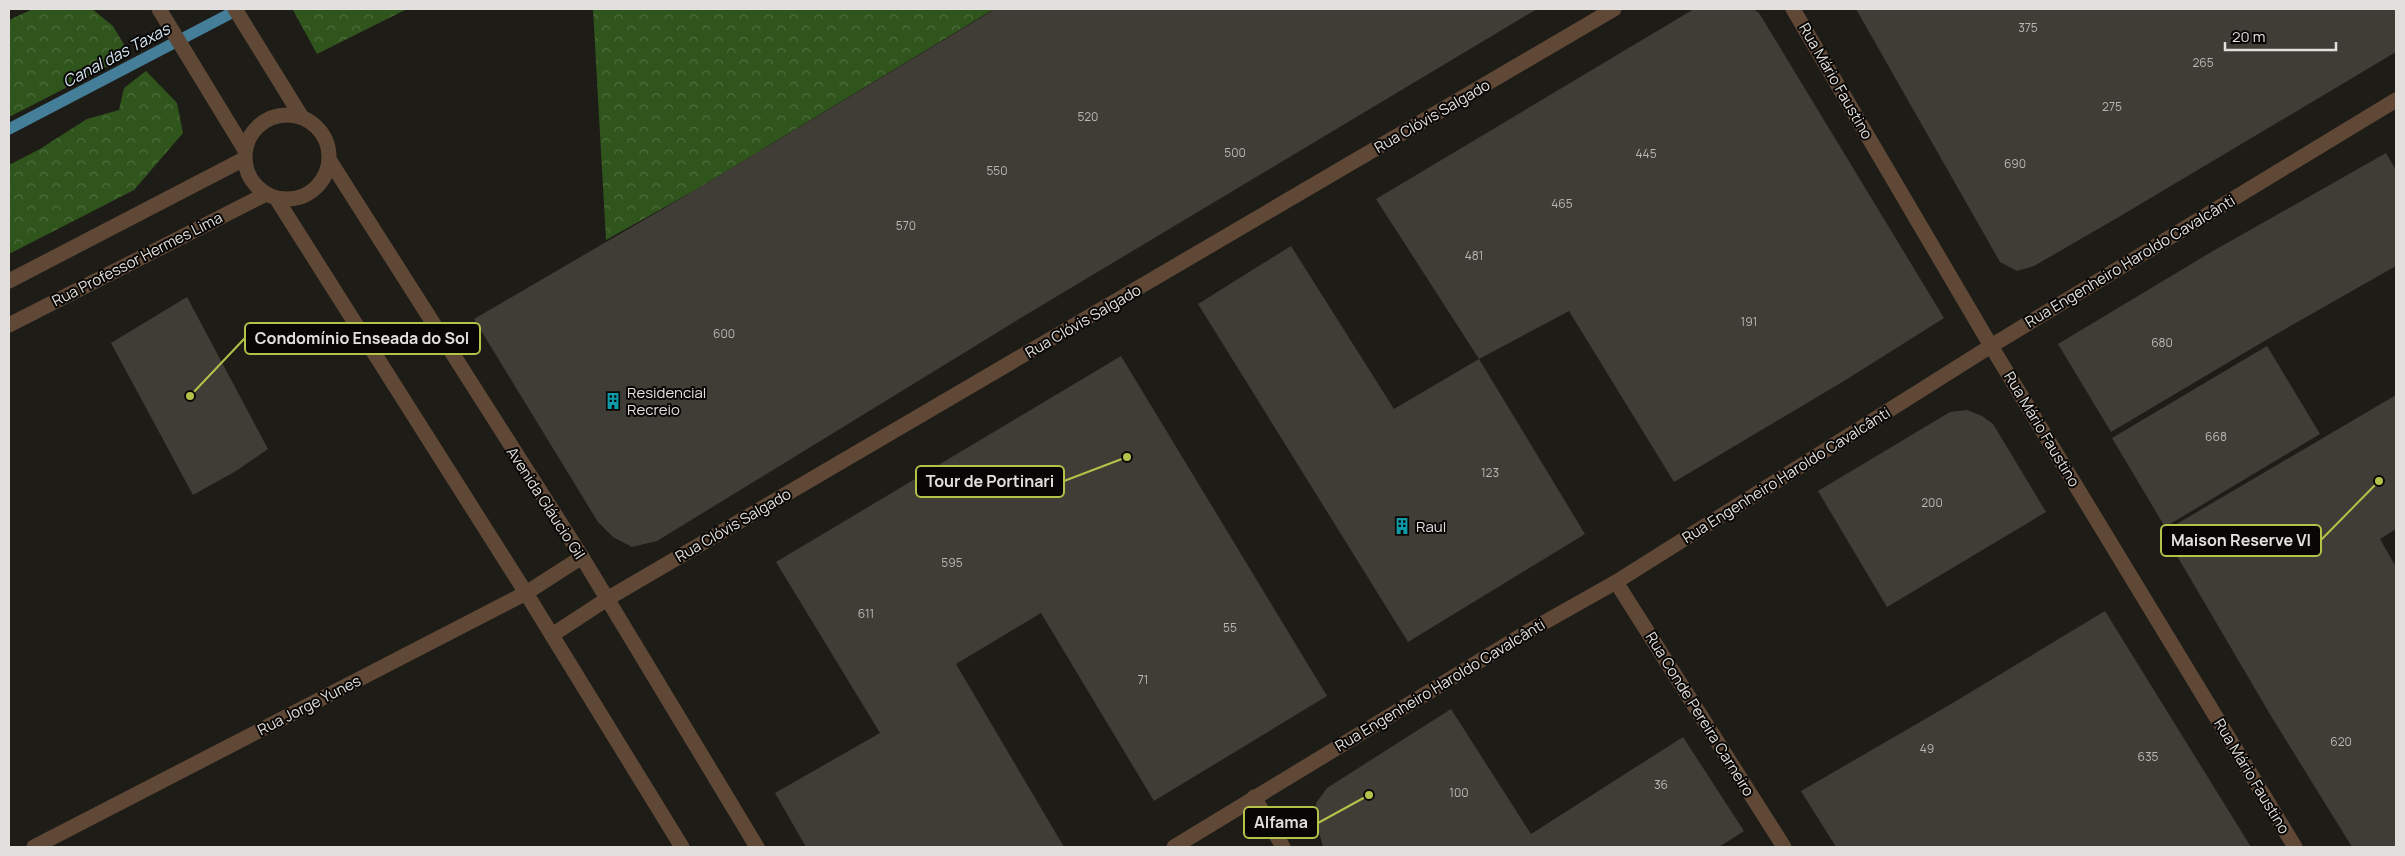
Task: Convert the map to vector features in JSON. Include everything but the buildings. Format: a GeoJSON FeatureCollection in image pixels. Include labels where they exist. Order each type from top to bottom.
{"type":"FeatureCollection","features":[{"type":"Feature","properties":{"kind":"street"},"geometry":{"type":"LineString","coordinates":[[160,9],[219,106],[245,154],[251,179],[271,196],[526,592],[682,847]]}},
{"type":"Feature","properties":{"kind":"street"},"geometry":{"type":"LineString","coordinates":[[235,9],[301,116],[323,134],[327,142],[330,161],[320,184],[311,192],[300,197],[271,196]]}},
{"type":"Feature","properties":{"kind":"street","name":"Rua Clóvis Salgado"},"geometry":{"type":"LineString","coordinates":[[552,635],[607,599],[1614,9]]}},
{"type":"Feature","properties":{"kind":"street","name":"Rua Mário Faustino"},"geometry":{"type":"LineString","coordinates":[[1793,9],[1992,346],[2295,847]]}},
{"type":"Feature","properties":{"kind":"street","name":"Rua Engenheiro Haroldo Cavalcânti"},"geometry":{"type":"LineString","coordinates":[[1174,847],[1529,631],[1616,582],[1992,346],[2395,102]]}},
{"type":"Feature","properties":{"kind":"street"},"geometry":{"type":"LineString","coordinates":[[9,282],[245,154],[250,136],[259,124],[272,117],[286,114],[301,116]]}},
{"type":"Feature","properties":{"kind":"street","name":"Avenida Gláucio Gil"},"geometry":{"type":"LineString","coordinates":[[330,161],[582,557],[757,847]]}},
{"type":"Feature","properties":{"kind":"street","name":"Rua Professor Hermes Lima"},"geometry":{"type":"LineString","coordinates":[[9,325],[271,196]]}},
{"type":"Feature","properties":{"kind":"street","name":"Rua Jorge Yunes"},"geometry":{"type":"LineString","coordinates":[[34,847],[526,592],[582,557]]}},
{"type":"Feature","properties":{"kind":"street","name":"Rua Conde Pereira Carneiro"},"geometry":{"type":"LineString","coordinates":[[1616,582],[1784,847]]}},
{"type":"Feature","properties":{"kind":"street"},"geometry":{"type":"LineString","coordinates":[[1254,797],[1283,847]]}},
{"type":"Feature","properties":{"kind":"green space"},"geometry":{"type":"Polygon","coordinates":[[[33,9],[92,9],[113,26],[130,55],[9,117],[9,20],[33,9]]]}},
{"type":"Feature","properties":{"kind":"green space"},"geometry":{"type":"Polygon","coordinates":[[[407,9],[317,54],[293,10],[407,9]]]}},
{"type":"Feature","properties":{"kind":"green space"},"geometry":{"type":"Polygon","coordinates":[[[593,9],[994,9],[697,189],[606,240],[593,9]]]}},
{"type":"Feature","properties":{"kind":"green space"},"geometry":{"type":"Polygon","coordinates":[[[146,71],[177,103],[183,133],[134,190],[9,254],[9,165],[40,149],[87,119],[119,110],[124,88],[146,71]]]}},
{"type":"Feature","properties":{"kind":"waterway","name":"Canal das Taxas"},"geometry":{"type":"LineString","coordinates":[[9,129],[239,9]]}},
{"type":"Feature","properties":{"kind":"place","name":"Condomínio Enseada do Sol"},"geometry":{"type":"Point","coordinates":[190,396]}},
{"type":"Feature","properties":{"kind":"place","name":"Residencial Recreio"},"geometry":{"type":"Point","coordinates":[613,401]}},
{"type":"Feature","properties":{"kind":"place","name":"Tour de Portinari"},"geometry":{"type":"Point","coordinates":[1127,457]}},
{"type":"Feature","properties":{"kind":"place","name":"Maison Reserve VI"},"geometry":{"type":"Point","coordinates":[2379,481]}},
{"type":"Feature","properties":{"kind":"place","name":"Raul"},"geometry":{"type":"Point","coordinates":[1402,526]}},
{"type":"Feature","properties":{"kind":"place","name":"Alfama"},"geometry":{"type":"Point","coordinates":[1369,795]}}]}
